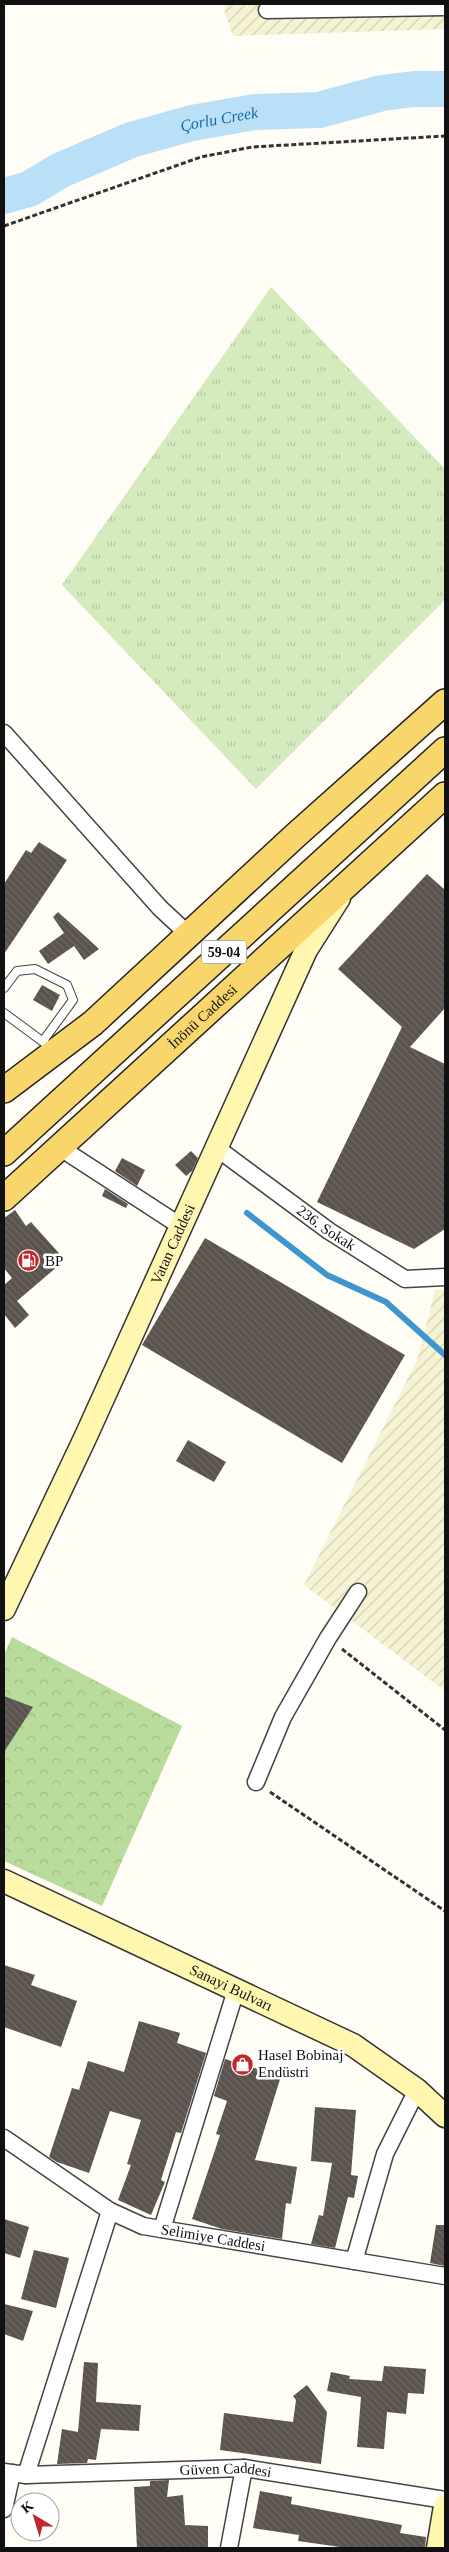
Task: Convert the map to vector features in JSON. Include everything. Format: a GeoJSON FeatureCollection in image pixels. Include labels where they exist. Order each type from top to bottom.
{"type":"FeatureCollection","features":[{"type":"Feature","properties":{"kind":"main road"},"geometry":{"type":"LineString","coordinates":[[4,1090],[49,1046],[93,1023],[188,934],[445,702]]}},
{"type":"Feature","properties":{"kind":"main road","name":"59-04"},"geometry":{"type":"LineString","coordinates":[[4,1153],[445,750]]}},
{"type":"Feature","properties":{"kind":"main road","name":"İnönü Caddesi"},"geometry":{"type":"LineString","coordinates":[[4,1198],[445,795]]}},
{"type":"Feature","properties":{"kind":"main road","name":"Vatan Caddesi"},"geometry":{"type":"LineString","coordinates":[[4,1609],[182,1227],[306,950],[349,883]]}},
{"type":"Feature","properties":{"kind":"main road","name":"Sanayi Bulvarı"},"geometry":{"type":"LineString","coordinates":[[4,1881],[353,2045],[417,2090],[445,2116]]}},
{"type":"Feature","properties":{"kind":"main road"},"geometry":{"type":"LineString","coordinates":[[441,2537],[445,2506]]}},
{"type":"Feature","properties":{"kind":"street"},"geometry":{"type":"LineString","coordinates":[[267,10],[445,7]]}},
{"type":"Feature","properties":{"kind":"street"},"geometry":{"type":"LineString","coordinates":[[4,733],[160,908],[188,934]]}},
{"type":"Feature","properties":{"kind":"street"},"geometry":{"type":"LineString","coordinates":[[59,1147],[182,1227]]}},
{"type":"Feature","properties":{"kind":"street","name":"236. Sokak"},"geometry":{"type":"LineString","coordinates":[[218,1148],[329,1231],[405,1280],[445,1277]]}},
{"type":"Feature","properties":{"kind":"street"},"geometry":{"type":"LineString","coordinates":[[256,1782],[283,1717],[328,1638],[358,1592]]}},
{"type":"Feature","properties":{"kind":"street"},"geometry":{"type":"LineString","coordinates":[[162,2229],[236,1990]]}},
{"type":"Feature","properties":{"kind":"street"},"geometry":{"type":"LineString","coordinates":[[354,2261],[385,2154],[417,2090]]}},
{"type":"Feature","properties":{"kind":"street","name":"Selimiye Caddesi"},"geometry":{"type":"LineString","coordinates":[[4,2138],[110,2211],[143,2226],[445,2276]]}},
{"type":"Feature","properties":{"kind":"street"},"geometry":{"type":"LineString","coordinates":[[4,2509],[14,2473],[110,2211]]}},
{"type":"Feature","properties":{"kind":"street"},"geometry":{"type":"LineString","coordinates":[[230,2548],[244,2468]]}},
{"type":"Feature","properties":{"kind":"street","name":"Güven Caddesi"},"geometry":{"type":"LineString","coordinates":[[14,2473],[244,2468],[445,2500]]}},
{"type":"Feature","properties":{"kind":"lane"},"geometry":{"type":"LineString","coordinates":[[4,988],[17,970],[35,969],[67,986],[73,1000],[49,1046],[4,1013]]}},
{"type":"Feature","properties":{"kind":"path"},"geometry":{"type":"LineString","coordinates":[[4,226],[201,157],[252,147],[445,136]]}},
{"type":"Feature","properties":{"kind":"path"},"geometry":{"type":"LineString","coordinates":[[328,1638],[445,1730]]}},
{"type":"Feature","properties":{"kind":"path"},"geometry":{"type":"LineString","coordinates":[[256,1782],[445,1911]]}},
{"type":"Feature","properties":{"kind":"shaded area"},"geometry":{"type":"Polygon","coordinates":[[[226,4],[445,4],[445,29],[233,36],[224,10],[226,4]]]}},
{"type":"Feature","properties":{"kind":"shaded area"},"geometry":{"type":"Polygon","coordinates":[[[445,1289],[445,1691],[304,1585],[417,1360],[435,1290],[445,1289]]]}},
{"type":"Feature","properties":{"kind":"green space"},"geometry":{"type":"Polygon","coordinates":[[[271,287],[445,469],[445,600],[256,789],[62,585],[271,287]]]}},
{"type":"Feature","properties":{"kind":"green space"},"geometry":{"type":"Polygon","coordinates":[[[12,1637],[182,1726],[102,1906],[4,1861],[4,1655],[12,1637]]]}},
{"type":"Feature","properties":{"kind":"building"},"geometry":{"type":"Polygon","coordinates":[[[39,842],[67,860],[4,954],[4,884],[26,850],[31,853],[39,842]]]}},
{"type":"Feature","properties":{"kind":"building"},"geometry":{"type":"Polygon","coordinates":[[[427,874],[445,890],[445,1008],[410,1047],[445,1064],[445,1229],[414,1249],[317,1202],[402,1027],[338,969],[427,874]]]}},
{"type":"Feature","properties":{"kind":"building"},"geometry":{"type":"Polygon","coordinates":[[[58,912],[99,949],[84,960],[74,946],[48,964],[39,951],[64,933],[53,917],[58,912]]]}},
{"type":"Feature","properties":{"kind":"building"},"geometry":{"type":"Polygon","coordinates":[[[42,985],[60,995],[52,1011],[33,1000],[42,985]]]}},
{"type":"Feature","properties":{"kind":"building"},"geometry":{"type":"Polygon","coordinates":[[[191,1151],[198,1158],[192,1171],[186,1176],[175,1165],[191,1151]]]}},
{"type":"Feature","properties":{"kind":"building"},"geometry":{"type":"Polygon","coordinates":[[[122,1158],[145,1170],[137,1186],[115,1171],[122,1158]]]}},
{"type":"Feature","properties":{"kind":"building"},"geometry":{"type":"Polygon","coordinates":[[[105,1189],[128,1204],[126,1208],[102,1196],[105,1189]]]}},
{"type":"Feature","properties":{"kind":"building"},"geometry":{"type":"Polygon","coordinates":[[[15,1210],[26,1226],[31,1222],[65,1260],[17,1301],[29,1315],[15,1328],[4,1314],[4,1285],[12,1278],[4,1268],[4,1218],[15,1210]]]}},
{"type":"Feature","properties":{"kind":"building"},"geometry":{"type":"Polygon","coordinates":[[[205,1238],[405,1355],[342,1463],[142,1345],[205,1238]]]}},
{"type":"Feature","properties":{"kind":"building"},"geometry":{"type":"Polygon","coordinates":[[[188,1440],[226,1462],[214,1482],[176,1461],[188,1440]]]}},
{"type":"Feature","properties":{"kind":"building"},"geometry":{"type":"Polygon","coordinates":[[[4,1696],[33,1707],[4,1752],[4,1696]]]}},
{"type":"Feature","properties":{"kind":"building"},"geometry":{"type":"Polygon","coordinates":[[[4,1965],[35,1975],[31,1985],[77,2001],[61,2047],[4,2027],[4,1965]]]}},
{"type":"Feature","properties":{"kind":"building"},"geometry":{"type":"Polygon","coordinates":[[[139,2021],[180,2033],[177,2043],[206,2053],[181,2133],[176,2132],[161,2180],[165,2182],[151,2215],[118,2200],[131,2165],[127,2164],[141,2120],[110,2111],[89,2173],[57,2162],[49,2157],[72,2088],[79,2090],[88,2061],[124,2072],[139,2021]]]}},
{"type":"Feature","properties":{"kind":"building"},"geometry":{"type":"Polygon","coordinates":[[[225,2059],[281,2076],[255,2160],[297,2167],[291,2204],[286,2203],[282,2239],[222,2229],[192,2219],[220,2135],[216,2134],[227,2101],[214,2096],[225,2059]]]}},
{"type":"Feature","properties":{"kind":"building"},"geometry":{"type":"Polygon","coordinates":[[[315,2107],[356,2110],[351,2175],[358,2176],[354,2198],[348,2197],[335,2248],[311,2244],[319,2215],[323,2216],[332,2163],[311,2161],[315,2107]]]}},
{"type":"Feature","properties":{"kind":"building"},"geometry":{"type":"Polygon","coordinates":[[[4,2219],[29,2227],[20,2258],[4,2253],[4,2219]]]}},
{"type":"Feature","properties":{"kind":"building"},"geometry":{"type":"Polygon","coordinates":[[[436,2225],[445,2225],[445,2266],[430,2263],[436,2225]]]}},
{"type":"Feature","properties":{"kind":"building"},"geometry":{"type":"Polygon","coordinates":[[[34,2250],[69,2258],[56,2308],[21,2299],[34,2250]]]}},
{"type":"Feature","properties":{"kind":"building"},"geometry":{"type":"Polygon","coordinates":[[[4,2304],[33,2311],[23,2341],[4,2334],[4,2304]]]}},
{"type":"Feature","properties":{"kind":"building"},"geometry":{"type":"Polygon","coordinates":[[[84,2362],[98,2363],[96,2402],[141,2405],[139,2431],[101,2429],[96,2460],[88,2459],[87,2463],[57,2464],[62,2429],[78,2432],[84,2362]]]}},
{"type":"Feature","properties":{"kind":"building"},"geometry":{"type":"Polygon","coordinates":[[[384,2366],[426,2369],[424,2394],[408,2393],[406,2414],[387,2412],[384,2449],[357,2447],[361,2397],[327,2391],[331,2372],[350,2376],[349,2379],[382,2381],[384,2366]]]}},
{"type":"Feature","properties":{"kind":"building"},"geometry":{"type":"Polygon","coordinates":[[[307,2385],[327,2412],[321,2464],[220,2450],[224,2413],[293,2422],[296,2400],[293,2396],[307,2385]]]}},
{"type":"Feature","properties":{"kind":"building"},"geometry":{"type":"Polygon","coordinates":[[[169,2480],[167,2497],[183,2495],[185,2525],[208,2526],[208,2548],[137,2548],[134,2487],[150,2486],[150,2481],[169,2480]]]}},
{"type":"Feature","properties":{"kind":"building"},"geometry":{"type":"Polygon","coordinates":[[[260,2491],[292,2497],[291,2504],[402,2525],[400,2533],[426,2537],[425,2548],[347,2548],[298,2541],[299,2535],[253,2528],[260,2491]]]}},
{"type":"Feature","properties":{"kind":"waterway","name":"Çorlu Creek"},"geometry":{"type":"LineString","coordinates":[[4,196],[29,189],[61,170],[131,140],[192,123],[255,112],[319,110],[382,93],[414,89],[445,89]]}},
{"type":"Feature","properties":{"kind":"waterway"},"geometry":{"type":"LineString","coordinates":[[247,1213],[327,1275],[386,1302],[445,1355]]}},
{"type":"Feature","properties":{"kind":"place","name":"BP"},"geometry":{"type":"Point","coordinates":[29,1261]}},
{"type":"Feature","properties":{"kind":"place","name":"Hasel Bobinaj Endüstri"},"geometry":{"type":"Point","coordinates":[242,2064]}}]}
